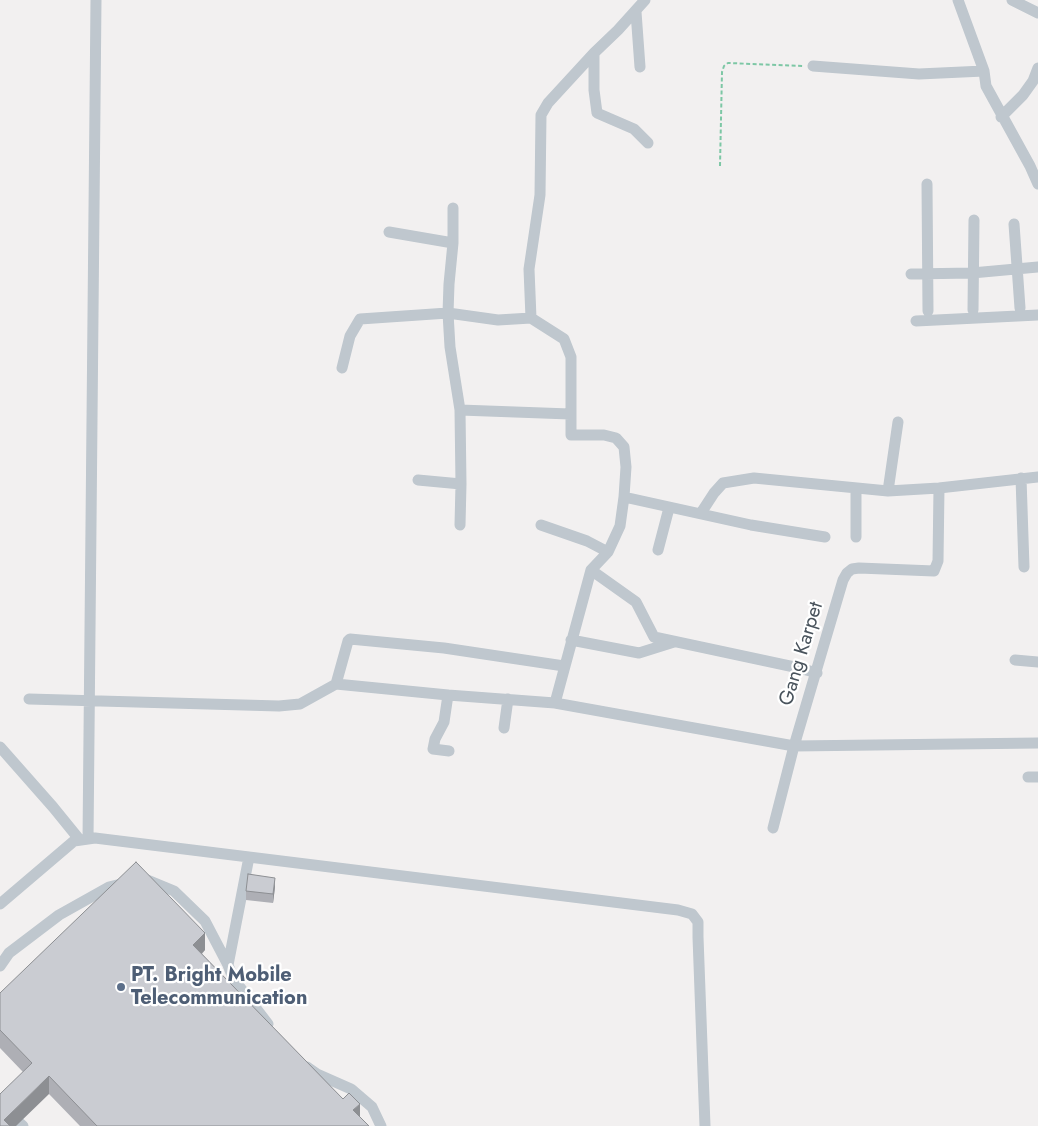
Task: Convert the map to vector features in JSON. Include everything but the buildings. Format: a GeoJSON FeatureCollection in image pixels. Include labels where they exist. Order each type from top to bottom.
{"type":"FeatureCollection","features":[{"type":"Feature","properties":{"kind":"street"},"geometry":{"type":"LineString","coordinates":[[84,839],[90,700],[96,0]]}},
{"type":"Feature","properties":{"kind":"street"},"geometry":{"type":"LineString","coordinates":[[531,318],[529,269],[540,195],[541,115],[548,103],[646,0]]}},
{"type":"Feature","properties":{"kind":"street"},"geometry":{"type":"LineString","coordinates":[[958,0],[984,71],[986,86],[1038,184]]}},
{"type":"Feature","properties":{"kind":"street"},"geometry":{"type":"LineString","coordinates":[[1012,0],[1038,12]]}},
{"type":"Feature","properties":{"kind":"street"},"geometry":{"type":"LineString","coordinates":[[636,12],[640,67]]}},
{"type":"Feature","properties":{"kind":"street"},"geometry":{"type":"LineString","coordinates":[[594,54],[594,90],[597,113],[634,129],[648,143]]}},
{"type":"Feature","properties":{"kind":"street"},"geometry":{"type":"LineString","coordinates":[[813,66],[919,74],[984,71]]}},
{"type":"Feature","properties":{"kind":"street"},"geometry":{"type":"LineString","coordinates":[[1002,117],[1023,95],[1033,81],[1038,68]]}},
{"type":"Feature","properties":{"kind":"street"},"geometry":{"type":"LineString","coordinates":[[927,184],[926,274],[928,311]]}},
{"type":"Feature","properties":{"kind":"street"},"geometry":{"type":"LineString","coordinates":[[453,208],[448,313],[450,347],[460,410],[460,526]]}},
{"type":"Feature","properties":{"kind":"street"},"geometry":{"type":"LineString","coordinates":[[972,310],[974,220]]}},
{"type":"Feature","properties":{"kind":"street"},"geometry":{"type":"LineString","coordinates":[[1014,224],[1020,308]]}},
{"type":"Feature","properties":{"kind":"street"},"geometry":{"type":"LineString","coordinates":[[389,232],[452,243]]}},
{"type":"Feature","properties":{"kind":"street"},"geometry":{"type":"LineString","coordinates":[[911,274],[972,273],[1038,268]]}},
{"type":"Feature","properties":{"kind":"street"},"geometry":{"type":"LineString","coordinates":[[342,368],[350,336],[360,319],[448,313],[498,320],[531,318],[564,339],[571,356],[571,435],[616,438],[624,446],[626,467],[620,526],[608,552],[592,570],[555,703]]}},
{"type":"Feature","properties":{"kind":"street"},"geometry":{"type":"LineString","coordinates":[[916,321],[1038,315]]}},
{"type":"Feature","properties":{"kind":"street"},"geometry":{"type":"LineString","coordinates":[[460,410],[571,423]]}},
{"type":"Feature","properties":{"kind":"street"},"geometry":{"type":"LineString","coordinates":[[888,491],[898,422]]}},
{"type":"Feature","properties":{"kind":"street"},"geometry":{"type":"LineString","coordinates":[[701,513],[714,492],[723,483],[754,478],[888,491],[939,488],[1038,477]]}},
{"type":"Feature","properties":{"kind":"street"},"geometry":{"type":"LineString","coordinates":[[1021,478],[1024,566]]}},
{"type":"Feature","properties":{"kind":"street"},"geometry":{"type":"LineString","coordinates":[[418,480],[461,484]]}},
{"type":"Feature","properties":{"kind":"street","name":"Gang Karpet"},"geometry":{"type":"LineString","coordinates":[[772,828],[843,580],[852,569],[859,568],[934,571],[938,561],[939,488]]}},
{"type":"Feature","properties":{"kind":"street"},"geometry":{"type":"LineString","coordinates":[[856,489],[856,537]]}},
{"type":"Feature","properties":{"kind":"street"},"geometry":{"type":"LineString","coordinates":[[624,497],[751,525],[825,537]]}},
{"type":"Feature","properties":{"kind":"street"},"geometry":{"type":"LineString","coordinates":[[658,550],[669,508]]}},
{"type":"Feature","properties":{"kind":"street"},"geometry":{"type":"LineString","coordinates":[[541,526],[587,541],[608,552]]}},
{"type":"Feature","properties":{"kind":"street"},"geometry":{"type":"LineString","coordinates":[[592,570],[636,602],[654,637],[817,673]]}},
{"type":"Feature","properties":{"kind":"street"},"geometry":{"type":"LineString","coordinates":[[336,684],[350,639],[444,648],[564,666]]}},
{"type":"Feature","properties":{"kind":"street"},"geometry":{"type":"LineString","coordinates":[[571,640],[639,653],[675,641]]}},
{"type":"Feature","properties":{"kind":"street"},"geometry":{"type":"LineString","coordinates":[[1015,660],[1038,662]]}},
{"type":"Feature","properties":{"kind":"street"},"geometry":{"type":"LineString","coordinates":[[29,699],[279,706],[300,704],[336,684],[555,703],[794,746],[1038,743]]}},
{"type":"Feature","properties":{"kind":"street"},"geometry":{"type":"LineString","coordinates":[[448,695],[444,722],[434,739],[434,749],[449,751]]}},
{"type":"Feature","properties":{"kind":"street"},"geometry":{"type":"LineString","coordinates":[[504,728],[508,699]]}},
{"type":"Feature","properties":{"kind":"street"},"geometry":{"type":"LineString","coordinates":[[0,747],[84,839]]}},
{"type":"Feature","properties":{"kind":"street"},"geometry":{"type":"LineString","coordinates":[[0,904],[74,840],[95,838],[658,907],[692,914],[698,922],[704,1126]]}},
{"type":"Feature","properties":{"kind":"street"},"geometry":{"type":"LineString","coordinates":[[228,964],[249,857]]}},
{"type":"Feature","properties":{"kind":"street"},"geometry":{"type":"LineString","coordinates":[[0,966],[9,953],[59,915],[109,887],[142,878],[174,890],[206,921],[233,978],[278,1036]]}},
{"type":"Feature","properties":{"kind":"street"},"geometry":{"type":"LineString","coordinates":[[299,1059],[317,1074],[351,1089],[372,1107],[381,1126]]}},
{"type":"Feature","properties":{"kind":"street"},"geometry":{"type":"LineString","coordinates":[[0,1105],[23,1126]]}},
{"type":"Feature","properties":{"kind":"path"},"geometry":{"type":"LineString","coordinates":[[720,166],[722,72],[726,64],[813,66]]}},
{"type":"Feature","properties":{"kind":"place","name":"PT. Bright Mobile Telecommunication"},"geometry":{"type":"Point","coordinates":[121,987]}}]}
